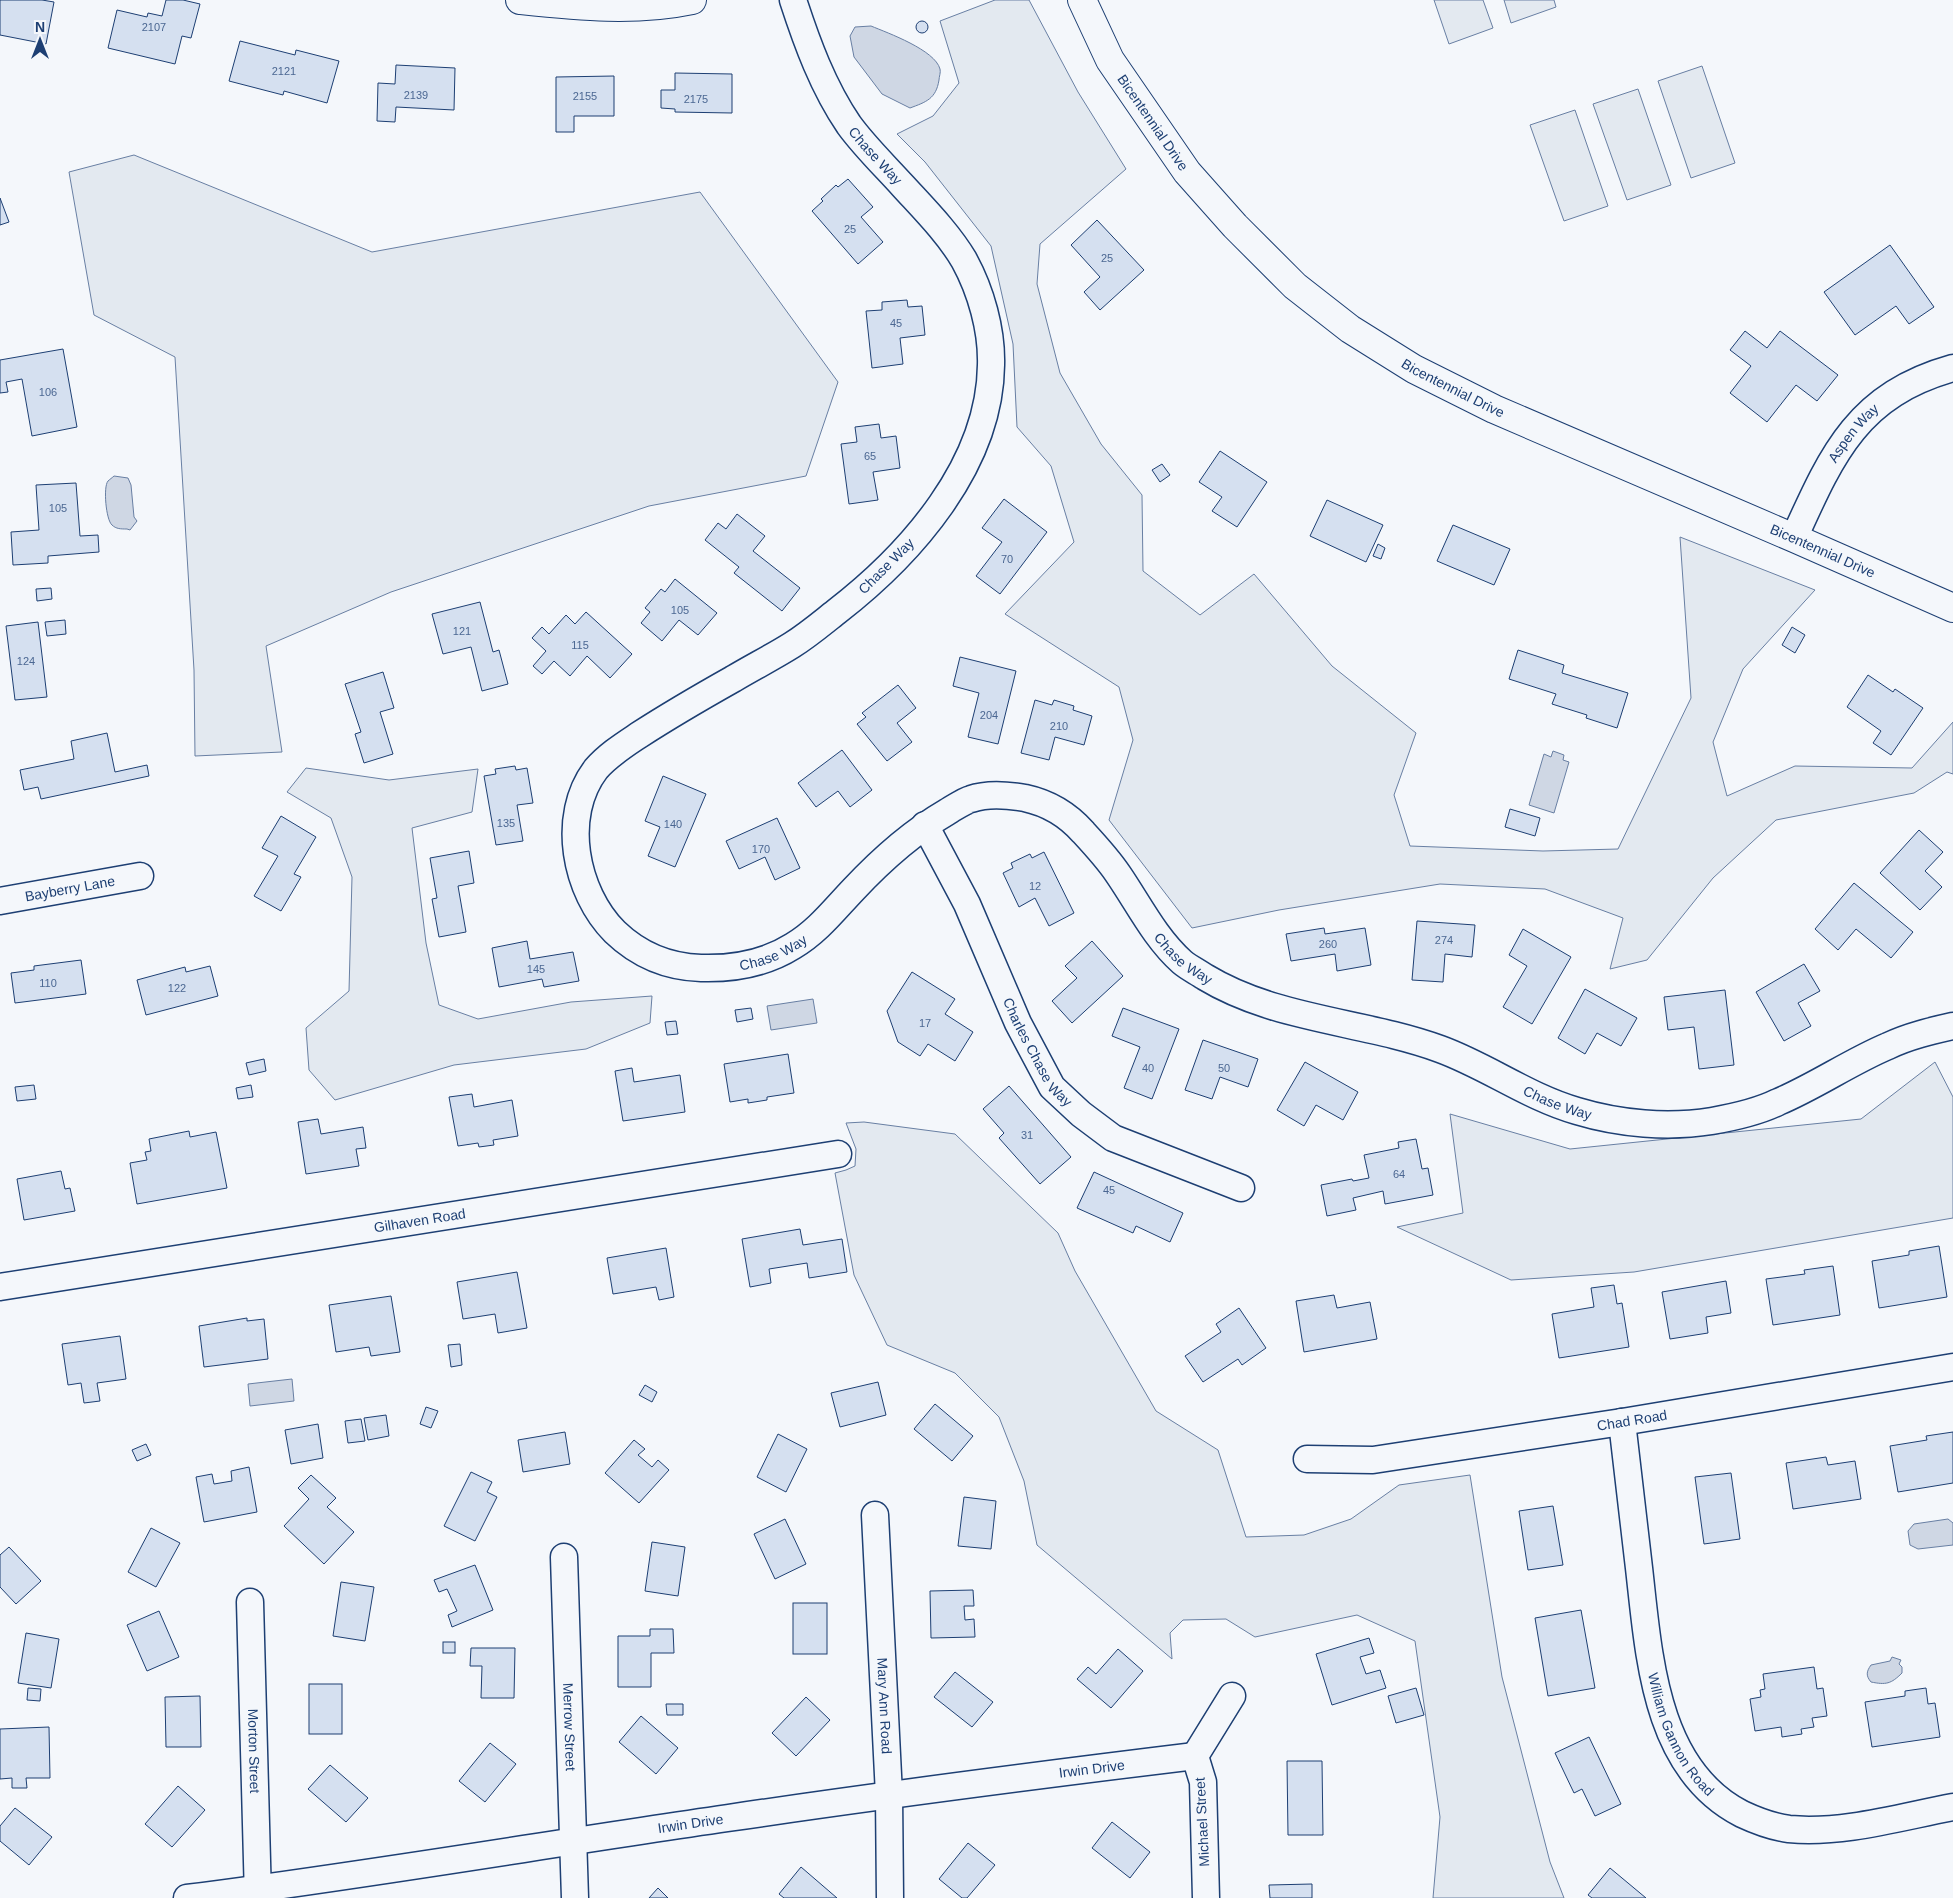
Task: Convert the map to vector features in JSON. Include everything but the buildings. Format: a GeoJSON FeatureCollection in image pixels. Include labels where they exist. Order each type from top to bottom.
{"type":"FeatureCollection","features":[{"type":"Feature","properties":{"kind":"street"},"geometry":{"type":"LineString","coordinates":[[520,0],[575,6],[628,8],[692,0]]}},
{"type":"Feature","properties":{"kind":"street","name":"Chase Way"},"geometry":{"type":"LineString","coordinates":[[793,0],[818,68],[834,100],[853,130],[946,235],[964,261],[978,293],[988,325],[992,358],[990,391],[982,424],[970,455],[955,483],[916,536],[868,587],[796,643],[672,713],[610,755],[594,772],[579,800],[576,831],[579,864],[589,896],[608,925],[632,947],[662,962],[695,968],[728,968],[760,962],[790,948],[815,930],[878,863],[925,825],[970,799],[1004,794],[1042,802],[1072,820],[1115,870],[1150,924],[1181,961],[1231,992],[1266,1004],[1330,1021],[1390,1033],[1446,1051],[1548,1101],[1579,1112],[1611,1119],[1676,1125],[1741,1115],[1774,1105],[1887,1046],[1927,1032],[1953,1026]]}},
{"type":"Feature","properties":{"kind":"street","name":"Bicentennial Drive"},"geometry":{"type":"LineString","coordinates":[[1082,0],[1110,60],[1187,172],[1235,226],[1295,286],[1350,329],[1414,369],[1494,409],[1953,608]]}},
{"type":"Feature","properties":{"kind":"street","name":"Aspen Way"},"geometry":{"type":"LineString","coordinates":[[1794,538],[1832,460],[1850,433],[1861,421],[1898,390],[1928,375],[1953,368]]}},
{"type":"Feature","properties":{"kind":"street","name":"Charles Chase Way"},"geometry":{"type":"LineString","coordinates":[[925,825],[967,904],[1018,1022],[1052,1087],[1113,1138],[1241,1188]]}},
{"type":"Feature","properties":{"kind":"street","name":"Bayberry Lane"},"geometry":{"type":"LineString","coordinates":[[0,901],[140,876]]}},
{"type":"Feature","properties":{"kind":"street","name":"Gilhaven Road"},"geometry":{"type":"LineString","coordinates":[[0,1287],[838,1154]]}},
{"type":"Feature","properties":{"kind":"street","name":"Chad Road"},"geometry":{"type":"LineString","coordinates":[[1307,1459],[1373,1460],[1622,1422],[1953,1367]]}},
{"type":"Feature","properties":{"kind":"street","name":"William Gannon Road"},"geometry":{"type":"LineString","coordinates":[[1622,1422],[1646,1632],[1659,1699],[1669,1730],[1683,1759],[1702,1786],[1727,1806],[1756,1821],[1788,1829],[1854,1826],[1953,1807]]}},
{"type":"Feature","properties":{"kind":"street","name":"Mary Ann Road"},"geometry":{"type":"LineString","coordinates":[[875,1515],[888,1795],[890,1898]]}},
{"type":"Feature","properties":{"kind":"street","name":"Merrow Street"},"geometry":{"type":"LineString","coordinates":[[564,1557],[575,1898]]}},
{"type":"Feature","properties":{"kind":"street","name":"Morton Street"},"geometry":{"type":"LineString","coordinates":[[250,1602],[257,1894]]}},
{"type":"Feature","properties":{"kind":"street"},"geometry":{"type":"LineString","coordinates":[[1195,1756],[1232,1696]]}},
{"type":"Feature","properties":{"kind":"street","name":"Irwin Drive"},"geometry":{"type":"LineString","coordinates":[[187,1898],[257,1894],[574,1842],[888,1795],[1195,1756]]}},
{"type":"Feature","properties":{"kind":"street","name":"Michael Street"},"geometry":{"type":"LineString","coordinates":[[1195,1756],[1203,1782],[1206,1898]]}},
{"type":"Feature","properties":{"kind":"shaded area"},"geometry":{"type":"Polygon","coordinates":[[[995,0],[1029,0],[1078,92],[1126,169],[1040,244],[1037,284],[1060,373],[1101,444],[1142,495],[1143,571],[1200,615],[1254,574],[1332,666],[1416,733],[1394,795],[1410,846],[1543,851],[1618,849],[1691,698],[1680,537],[1815,590],[1743,669],[1713,742],[1727,796],[1795,766],[1912,768],[1953,722],[1953,774],[1947,772],[1914,793],[1776,820],[1713,878],[1647,960],[1610,969],[1623,918],[1545,889],[1440,884],[1279,910],[1192,928],[1109,820],[1133,740],[1119,687],[1005,614],[1074,542],[1051,466],[1017,427],[1013,344],[991,246],[925,162],[897,134],[933,116],[959,83],[940,21],[995,0]]]}},
{"type":"Feature","properties":{"kind":"shaded area"},"geometry":{"type":"Polygon","coordinates":[[[1434,0],[1483,0],[1493,28],[1449,44],[1434,0]]]}},
{"type":"Feature","properties":{"kind":"shaded area"},"geometry":{"type":"Polygon","coordinates":[[[1504,0],[1554,0],[1556,7],[1511,23],[1504,0]]]}},
{"type":"Feature","properties":{"kind":"shaded area"},"geometry":{"type":"Polygon","coordinates":[[[871,26],[910,43],[930,55],[940,70],[938,86],[933,96],[921,104],[910,108],[882,94],[854,57],[850,36],[855,27],[871,26]]]}},
{"type":"Feature","properties":{"kind":"shaded area"},"geometry":{"type":"Polygon","coordinates":[[[1702,66],[1735,163],[1691,178],[1658,81],[1702,66]]]}},
{"type":"Feature","properties":{"kind":"shaded area"},"geometry":{"type":"Polygon","coordinates":[[[1638,89],[1671,185],[1627,200],[1593,104],[1638,89]]]}},
{"type":"Feature","properties":{"kind":"shaded area"},"geometry":{"type":"Polygon","coordinates":[[[1575,110],[1608,206],[1564,221],[1530,125],[1575,110]]]}},
{"type":"Feature","properties":{"kind":"shaded area"},"geometry":{"type":"Polygon","coordinates":[[[134,155],[372,252],[700,192],[838,382],[806,476],[649,506],[391,592],[266,646],[282,752],[195,756],[194,670],[175,357],[94,315],[69,172],[134,155]]]}},
{"type":"Feature","properties":{"kind":"shaded area"},"geometry":{"type":"Polygon","coordinates":[[[114,476],[128,478],[131,485],[134,517],[137,521],[130,530],[115,527],[108,517],[106,484],[114,476]]]}},
{"type":"Feature","properties":{"kind":"shaded area"},"geometry":{"type":"Polygon","coordinates":[[[1553,751],[1564,755],[1563,760],[1569,762],[1554,813],[1529,805],[1544,754],[1551,757],[1553,751]]]}},
{"type":"Feature","properties":{"kind":"shaded area"},"geometry":{"type":"Polygon","coordinates":[[[306,768],[389,780],[478,769],[472,812],[412,828],[426,943],[439,1005],[478,1019],[571,1002],[652,996],[650,1023],[586,1049],[454,1065],[335,1100],[309,1070],[306,1028],[349,991],[352,877],[331,818],[287,792],[306,768]]]}},
{"type":"Feature","properties":{"kind":"shaded area"},"geometry":{"type":"Polygon","coordinates":[[[813,999],[817,1023],[771,1030],[767,1006],[813,999]]]}},
{"type":"Feature","properties":{"kind":"shaded area"},"geometry":{"type":"Polygon","coordinates":[[[1935,1062],[1953,1097],[1953,1218],[1634,1272],[1511,1280],[1397,1227],[1463,1213],[1450,1114],[1570,1149],[1861,1119],[1935,1062]]]}},
{"type":"Feature","properties":{"kind":"shaded area"},"geometry":{"type":"Polygon","coordinates":[[[864,1122],[955,1134],[1058,1233],[1075,1271],[1156,1411],[1218,1450],[1246,1537],[1304,1535],[1351,1519],[1399,1485],[1470,1475],[1502,1677],[1550,1862],[1564,1898],[1433,1898],[1440,1817],[1415,1641],[1357,1615],[1255,1637],[1226,1619],[1183,1620],[1170,1633],[1172,1659],[1037,1545],[1024,1481],[999,1417],[955,1373],[887,1345],[854,1275],[835,1173],[855,1166],[856,1149],[846,1123],[864,1122]]]}},
{"type":"Feature","properties":{"kind":"shaded area"},"geometry":{"type":"Polygon","coordinates":[[[292,1379],[294,1401],[250,1406],[248,1384],[292,1379]]]}},
{"type":"Feature","properties":{"kind":"shaded area"},"geometry":{"type":"Polygon","coordinates":[[[1948,1519],[1953,1523],[1953,1545],[1918,1549],[1910,1545],[1908,1531],[1914,1524],[1948,1519]]]}},
{"type":"Feature","properties":{"kind":"shaded area"},"geometry":{"type":"Polygon","coordinates":[[[1892,1657],[1901,1660],[1899,1664],[1902,1667],[1902,1673],[1888,1683],[1871,1682],[1867,1674],[1871,1665],[1890,1661],[1892,1657]]]}}]}
